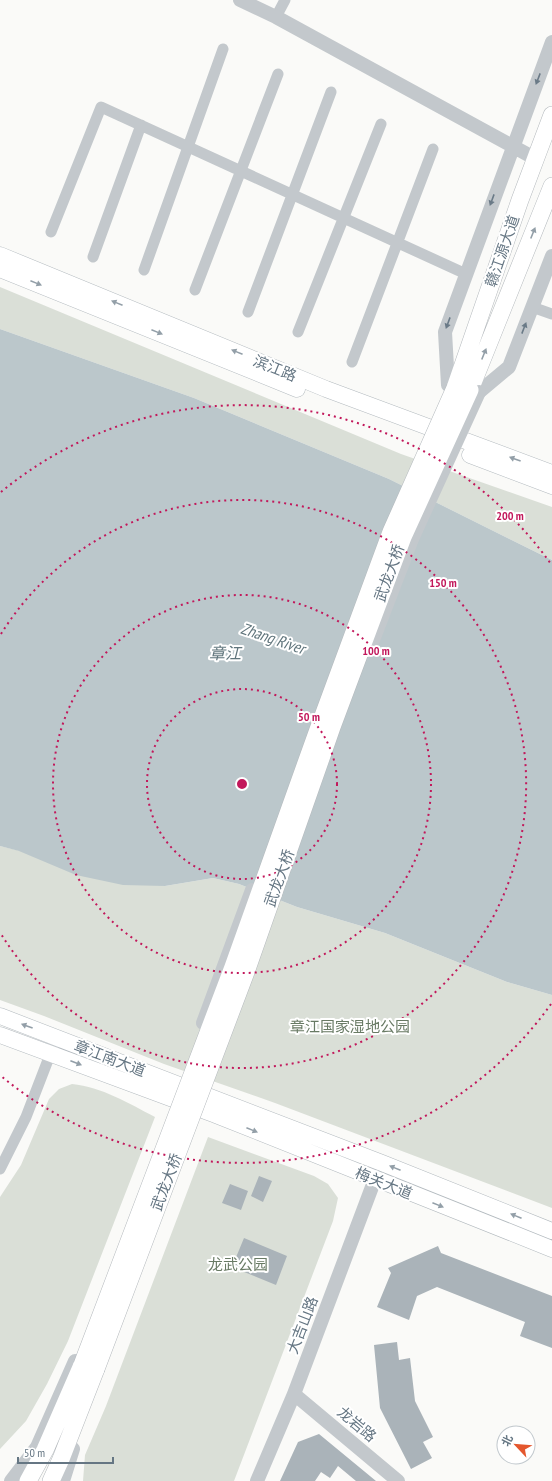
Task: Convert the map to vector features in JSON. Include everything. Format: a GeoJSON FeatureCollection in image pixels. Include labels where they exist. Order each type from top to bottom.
{"type":"FeatureCollection","features":[{"type":"Feature","properties":{"kind":"main road","name":"赣江源大道"},"geometry":{"type":"LineString","coordinates":[[463,389],[536,159],[552,115]]}},
{"type":"Feature","properties":{"kind":"main road","name":"赣江源大道"},"geometry":{"type":"LineString","coordinates":[[463,389],[552,186]]}},
{"type":"Feature","properties":{"kind":"main road","name":"滨江路"},"geometry":{"type":"LineString","coordinates":[[0,255],[326,389],[552,473]]}},
{"type":"Feature","properties":{"kind":"main road","name":"滨江路"},"geometry":{"type":"LineString","coordinates":[[0,269],[315,396],[552,486]]}},
{"type":"Feature","properties":{"kind":"main road","name":"武龙大桥"},"geometry":{"type":"LineString","coordinates":[[89,1367],[320,724],[391,532],[463,389]]}},
{"type":"Feature","properties":{"kind":"main road","name":"章江南大道"},"geometry":{"type":"LineString","coordinates":[[0,1016],[56,1037],[218,1108]]}},
{"type":"Feature","properties":{"kind":"main road","name":"章江南大道"},"geometry":{"type":"LineString","coordinates":[[0,1034],[50,1053],[218,1108]]}},
{"type":"Feature","properties":{"kind":"main road","name":"梅关大道"},"geometry":{"type":"LineString","coordinates":[[218,1108],[375,1179],[552,1249]]}},
{"type":"Feature","properties":{"kind":"main road","name":"梅关大道"},"geometry":{"type":"LineString","coordinates":[[218,1108],[552,1231]]}},
{"type":"Feature","properties":{"kind":"main road"},"geometry":{"type":"LineString","coordinates":[[28,1481],[89,1367]]}},
{"type":"Feature","properties":{"kind":"main road"},"geometry":{"type":"LineString","coordinates":[[51,1481],[61,1459],[89,1367]]}},
{"type":"Feature","properties":{"kind":"street"},"geometry":{"type":"LineString","coordinates":[[240,0],[276,17],[536,159]]}},
{"type":"Feature","properties":{"kind":"street"},"geometry":{"type":"LineString","coordinates":[[276,17],[285,0]]}},
{"type":"Feature","properties":{"kind":"street"},"geometry":{"type":"LineString","coordinates":[[63,1481],[89,1367],[370,648],[412,538],[463,389],[444,332],[552,42]]}},
{"type":"Feature","properties":{"kind":"street"},"geometry":{"type":"LineString","coordinates":[[144,270],[224,49]]}},
{"type":"Feature","properties":{"kind":"street"},"geometry":{"type":"LineString","coordinates":[[195,290],[278,74]]}},
{"type":"Feature","properties":{"kind":"street"},"geometry":{"type":"LineString","coordinates":[[248,312],[331,92]]}},
{"type":"Feature","properties":{"kind":"street"},"geometry":{"type":"LineString","coordinates":[[51,232],[101,107],[466,274]]}},
{"type":"Feature","properties":{"kind":"street"},"geometry":{"type":"LineString","coordinates":[[298,332],[381,124]]}},
{"type":"Feature","properties":{"kind":"street"},"geometry":{"type":"LineString","coordinates":[[93,257],[141,125]]}},
{"type":"Feature","properties":{"kind":"street"},"geometry":{"type":"LineString","coordinates":[[352,362],[434,149]]}},
{"type":"Feature","properties":{"kind":"street"},"geometry":{"type":"LineString","coordinates":[[463,389],[509,367],[552,256]]}},
{"type":"Feature","properties":{"kind":"street"},"geometry":{"type":"LineString","coordinates":[[532,307],[552,314]]}},
{"type":"Feature","properties":{"kind":"street"},"geometry":{"type":"LineString","coordinates":[[0,1169],[26,1117],[56,1037]]}},
{"type":"Feature","properties":{"kind":"street","name":"大吉山路"},"geometry":{"type":"LineString","coordinates":[[257,1481],[294,1394],[375,1179]]}},
{"type":"Feature","properties":{"kind":"street"},"geometry":{"type":"LineString","coordinates":[[11,1481],[37,1447],[89,1367]]}},
{"type":"Feature","properties":{"kind":"street","name":"龙岩路"},"geometry":{"type":"LineString","coordinates":[[294,1394],[398,1481]]}},
{"type":"Feature","properties":{"kind":"green space"},"geometry":{"type":"Polygon","coordinates":[[[0,287],[401,454],[552,507],[552,560],[389,479],[194,398],[0,329],[0,287]]]}},
{"type":"Feature","properties":{"kind":"green space","name":"章江国家湿地公园"},"geometry":{"type":"Polygon","coordinates":[[[0,846],[165,886],[213,878],[239,884],[297,907],[385,933],[507,982],[552,995],[552,1208],[275,1103],[164,1064],[0,1000],[0,846]]]}},
{"type":"Feature","properties":{"kind":"green space"},"geometry":{"type":"Polygon","coordinates":[[[72,1084],[94,1088],[125,1101],[155,1117],[68,1341],[47,1384],[26,1421],[0,1449],[0,1197],[21,1165],[49,1099],[59,1089],[72,1084]]]}},
{"type":"Feature","properties":{"kind":"green space","name":"龙武公园"},"geometry":{"type":"Polygon","coordinates":[[[208,1137],[314,1176],[328,1184],[338,1198],[333,1221],[234,1481],[83,1481],[85,1455],[106,1406],[208,1137]]]}},
{"type":"Feature","properties":{"kind":"water","name":"章江"},"geometry":{"type":"Polygon","coordinates":[[[0,329],[194,398],[389,479],[552,560],[552,995],[507,982],[385,933],[297,907],[239,884],[213,878],[165,886],[123,885],[76,875],[19,851],[0,846],[0,329]]]}},
{"type":"Feature","properties":{"kind":"building"},"geometry":{"type":"Polygon","coordinates":[[[259,1176],[272,1181],[263,1202],[251,1196],[259,1176]]]}},
{"type":"Feature","properties":{"kind":"building"},"geometry":{"type":"Polygon","coordinates":[[[230,1184],[248,1191],[241,1210],[222,1203],[230,1184]]]}},
{"type":"Feature","properties":{"kind":"building"},"geometry":{"type":"Polygon","coordinates":[[[244,1238],[287,1256],[276,1285],[232,1267],[244,1238]]]}},
{"type":"Feature","properties":{"kind":"building"},"geometry":{"type":"Polygon","coordinates":[[[438,1246],[441,1253],[552,1296],[552,1348],[520,1336],[525,1322],[437,1287],[417,1296],[409,1320],[377,1307],[391,1273],[388,1268],[438,1246]]]}},
{"type":"Feature","properties":{"kind":"building"},"geometry":{"type":"Polygon","coordinates":[[[397,1342],[399,1360],[410,1358],[415,1401],[433,1437],[423,1442],[432,1458],[411,1469],[380,1408],[374,1345],[397,1342]]]}},
{"type":"Feature","properties":{"kind":"building"},"geometry":{"type":"Polygon","coordinates":[[[319,1434],[376,1481],[356,1481],[338,1466],[330,1478],[321,1472],[315,1481],[280,1481],[298,1442],[319,1434]]]}},
{"type":"Feature","properties":{"kind":"water label","name":"Zhang River"},"geometry":{"type":"Point","coordinates":[273,638]}}]}
